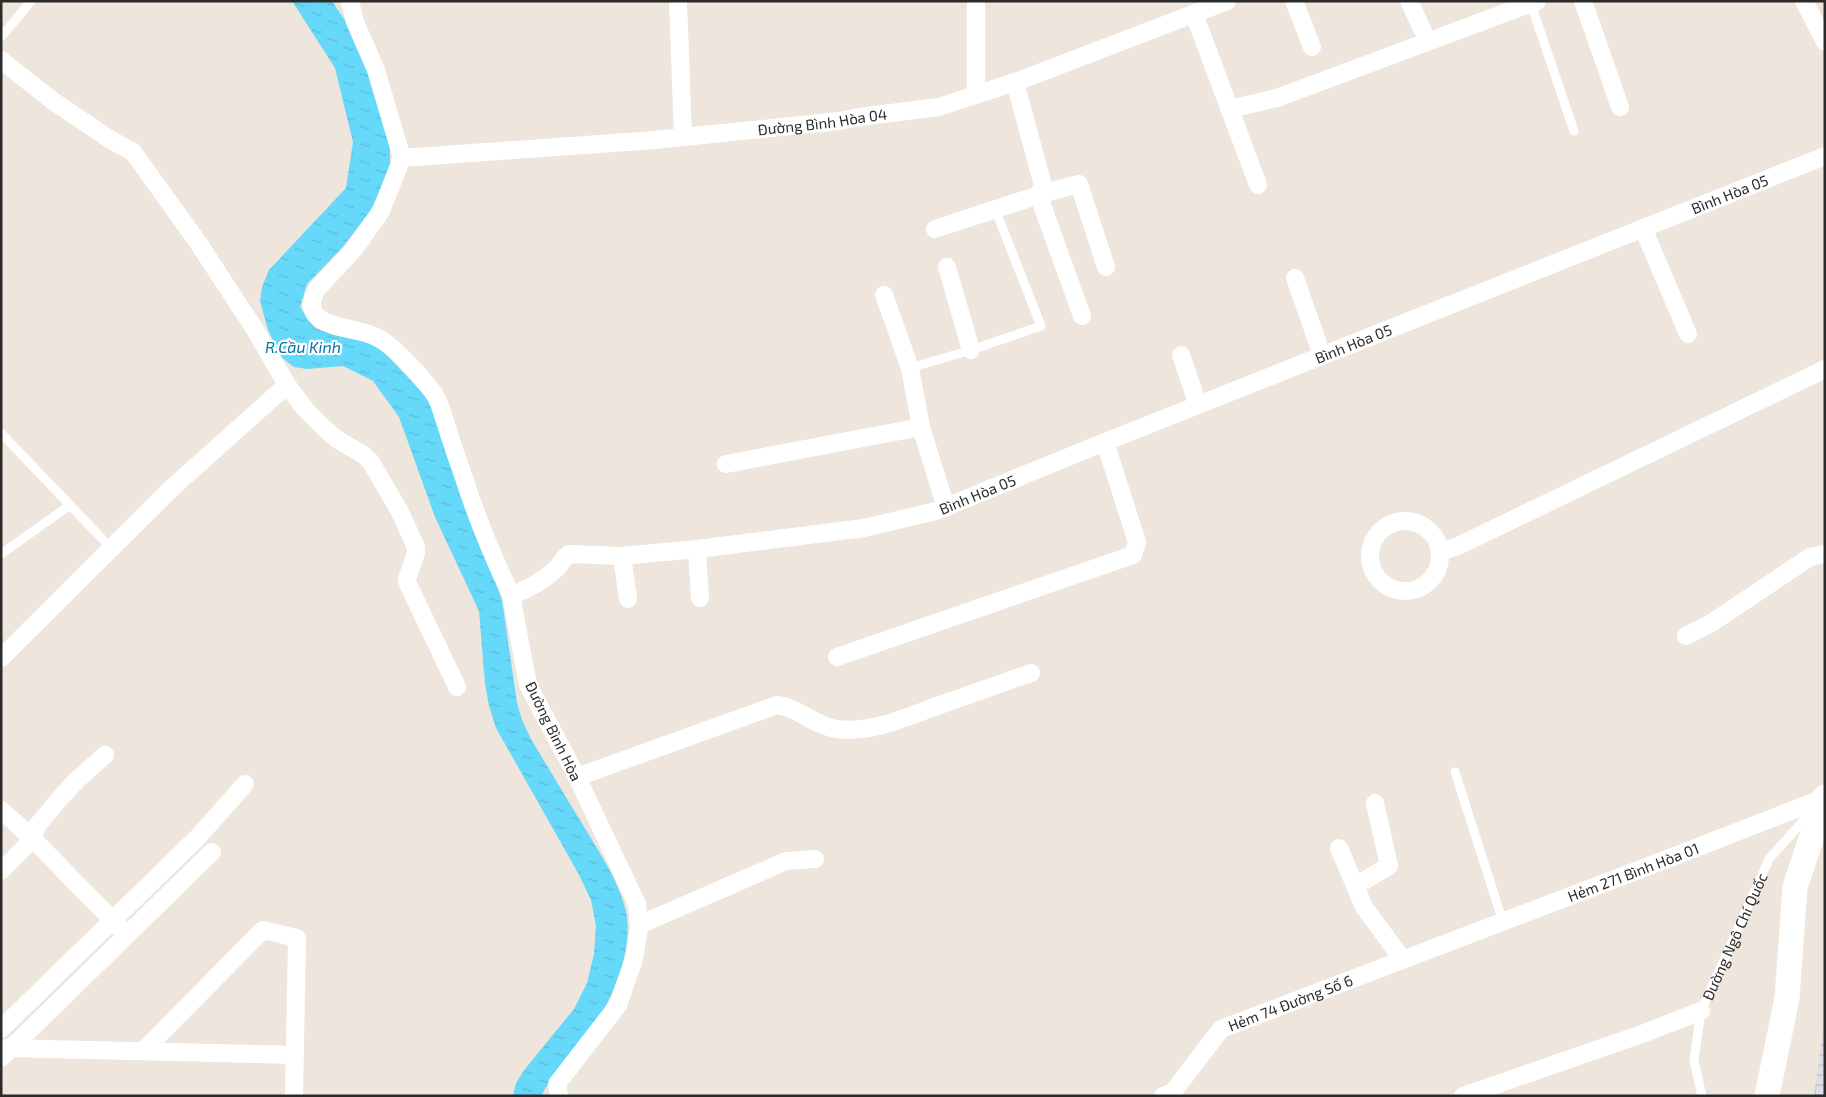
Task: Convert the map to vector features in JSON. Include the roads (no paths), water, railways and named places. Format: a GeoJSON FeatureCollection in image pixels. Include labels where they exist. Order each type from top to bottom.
{"type":"FeatureCollection","features":[{"type":"Feature","properties":{"kind":"main road"},"geometry":{"type":"LineString","coordinates":[[1767,1096],[1787,998],[1795,887],[1825,797]]}},
{"type":"Feature","properties":{"kind":"street"},"geometry":{"type":"LineString","coordinates":[[350,1],[355,22],[376,70],[402,158]]}},
{"type":"Feature","properties":{"kind":"street"},"geometry":{"type":"LineString","coordinates":[[678,1],[683,137]]}},
{"type":"Feature","properties":{"kind":"street"},"geometry":{"type":"LineString","coordinates":[[976,1],[976,95]]}},
{"type":"Feature","properties":{"kind":"street","name":"Đường Bình Hòa 04"},"geometry":{"type":"LineString","coordinates":[[402,158],[655,140],[939,107],[1015,82],[1227,1]]}},
{"type":"Feature","properties":{"kind":"street"},"geometry":{"type":"LineString","coordinates":[[1294,1],[1312,47]]}},
{"type":"Feature","properties":{"kind":"street"},"geometry":{"type":"LineString","coordinates":[[1409,1],[1423,31]]}},
{"type":"Feature","properties":{"kind":"street"},"geometry":{"type":"LineString","coordinates":[[1583,1],[1620,107]]}},
{"type":"Feature","properties":{"kind":"street"},"geometry":{"type":"LineString","coordinates":[[1804,1],[1825,42]]}},
{"type":"Feature","properties":{"kind":"street"},"geometry":{"type":"LineString","coordinates":[[1229,109],[1277,98],[1531,3]]}},
{"type":"Feature","properties":{"kind":"street"},"geometry":{"type":"LineString","coordinates":[[1194,14],[1258,185]]}},
{"type":"Feature","properties":{"kind":"street"},"geometry":{"type":"LineString","coordinates":[[1,60],[53,100],[111,140],[133,152],[197,241],[304,409],[325,429],[349,447],[368,458],[400,512],[416,547],[408,584],[457,687]]}},
{"type":"Feature","properties":{"kind":"street"},"geometry":{"type":"LineString","coordinates":[[1015,82],[1042,193],[1082,316]]}},
{"type":"Feature","properties":{"kind":"street","name":"Bình Hòa 05"},"geometry":{"type":"LineString","coordinates":[[697,549],[864,528],[946,508],[1322,355],[1825,156]]}},
{"type":"Feature","properties":{"kind":"street","name":"Đường Bình Hòa"},"geometry":{"type":"LineString","coordinates":[[402,158],[381,211],[355,248],[318,288],[311,303],[312,310],[315,316],[322,321],[370,334],[388,343],[437,398],[473,506],[491,553],[511,594],[528,685],[577,777],[637,904],[639,925],[634,959],[618,1005],[557,1084],[559,1096]]}},
{"type":"Feature","properties":{"kind":"street"},"geometry":{"type":"LineString","coordinates":[[935,229],[1042,193],[1079,184],[1106,267]]}},
{"type":"Feature","properties":{"kind":"street"},"geometry":{"type":"LineString","coordinates":[[1643,228],[1688,334]]}},
{"type":"Feature","properties":{"kind":"street"},"geometry":{"type":"LineString","coordinates":[[947,267],[971,350]]}},
{"type":"Feature","properties":{"kind":"street"},"geometry":{"type":"LineString","coordinates":[[1294,278],[1322,355]]}},
{"type":"Feature","properties":{"kind":"street"},"geometry":{"type":"LineString","coordinates":[[884,295],[910,368],[921,427],[946,508]]}},
{"type":"Feature","properties":{"kind":"street"},"geometry":{"type":"LineString","coordinates":[[1181,355],[1198,405]]}},
{"type":"Feature","properties":{"kind":"street"},"geometry":{"type":"LineString","coordinates":[[1440,552],[1458,546],[1825,368]]}},
{"type":"Feature","properties":{"kind":"street"},"geometry":{"type":"LineString","coordinates":[[1,658],[173,487],[287,385]]}},
{"type":"Feature","properties":{"kind":"street"},"geometry":{"type":"LineString","coordinates":[[726,464],[921,427]]}},
{"type":"Feature","properties":{"kind":"street"},"geometry":{"type":"LineString","coordinates":[[837,657],[1133,555],[1136,542],[1105,442]]}},
{"type":"Feature","properties":{"kind":"street"},"geometry":{"type":"LineString","coordinates":[[1396,522],[1416,522],[1425,526],[1438,542],[1440,552],[1440,562],[1432,579],[1424,586],[1415,590],[1405,591],[1386,585],[1378,578],[1370,560],[1372,545],[1379,532],[1396,522]]}},
{"type":"Feature","properties":{"kind":"street"},"geometry":{"type":"LineString","coordinates":[[511,594],[525,590],[549,574],[569,554],[622,556],[697,549],[700,598]]}},
{"type":"Feature","properties":{"kind":"street"},"geometry":{"type":"LineString","coordinates":[[1686,636],[1713,622],[1810,558],[1825,554]]}},
{"type":"Feature","properties":{"kind":"street"},"geometry":{"type":"LineString","coordinates":[[622,556],[628,599]]}},
{"type":"Feature","properties":{"kind":"street"},"geometry":{"type":"LineString","coordinates":[[577,777],[777,705],[789,707],[814,722],[834,728],[849,730],[876,727],[1031,673]]}},
{"type":"Feature","properties":{"kind":"street"},"geometry":{"type":"LineString","coordinates":[[1,871],[33,840],[36,827],[62,796],[106,755]]}},
{"type":"Feature","properties":{"kind":"street"},"geometry":{"type":"LineString","coordinates":[[1,1029],[198,837],[245,784]]}},
{"type":"Feature","properties":{"kind":"street","name":"Hẻm 271 Bình Hòa 01"},"geometry":{"type":"LineString","coordinates":[[1443,945],[1825,797]]}},
{"type":"Feature","properties":{"kind":"street"},"geometry":{"type":"LineString","coordinates":[[1355,886],[1389,866],[1375,803]]}},
{"type":"Feature","properties":{"kind":"street"},"geometry":{"type":"LineString","coordinates":[[1,810],[128,935]]}},
{"type":"Feature","properties":{"kind":"street"},"geometry":{"type":"LineString","coordinates":[[1339,848],[1364,907],[1403,960]]}},
{"type":"Feature","properties":{"kind":"street"},"geometry":{"type":"LineString","coordinates":[[5,1051],[128,935],[212,852]]}},
{"type":"Feature","properties":{"kind":"street"},"geometry":{"type":"LineString","coordinates":[[639,925],[786,861],[815,859]]}},
{"type":"Feature","properties":{"kind":"street"},"geometry":{"type":"LineString","coordinates":[[143,1051],[263,930],[297,938],[294,1096]]}},
{"type":"Feature","properties":{"kind":"street","name":"Hẻm 74 Đường Số 6"},"geometry":{"type":"LineString","coordinates":[[1163,1096],[1173,1092],[1221,1029],[1443,945]]}},
{"type":"Feature","properties":{"kind":"street"},"geometry":{"type":"LineString","coordinates":[[1463,1096],[1642,1034],[1701,1011]]}},
{"type":"Feature","properties":{"kind":"street"},"geometry":{"type":"LineString","coordinates":[[5,1051],[143,1051],[295,1055]]}},
{"type":"Feature","properties":{"kind":"lane"},"geometry":{"type":"LineString","coordinates":[[1,37],[31,1]]}},
{"type":"Feature","properties":{"kind":"lane"},"geometry":{"type":"LineString","coordinates":[[1531,3],[1574,131]]}},
{"type":"Feature","properties":{"kind":"lane"},"geometry":{"type":"LineString","coordinates":[[910,368],[1041,326],[995,209]]}},
{"type":"Feature","properties":{"kind":"lane"},"geometry":{"type":"LineString","coordinates":[[1,433],[111,548]]}},
{"type":"Feature","properties":{"kind":"lane"},"geometry":{"type":"LineString","coordinates":[[1,554],[70,505]]}},
{"type":"Feature","properties":{"kind":"lane"},"geometry":{"type":"LineString","coordinates":[[1455,772],[1503,922]]}},
{"type":"Feature","properties":{"kind":"lane","name":"Đường Ngô Chí Quốc"},"geometry":{"type":"LineString","coordinates":[[1702,1096],[1694,1060],[1701,1011],[1769,859],[1825,797]]}},
{"type":"Feature","properties":{"kind":"water","name":"R.Cầu Kinh"},"geometry":{"type":"Polygon","coordinates":[[[292,1],[333,1],[355,34],[376,90],[390,145],[390,171],[371,210],[342,248],[307,284],[300,307],[315,328],[334,335],[374,344],[390,358],[431,402],[502,600],[517,703],[522,720],[531,739],[609,869],[626,911],[627,939],[617,982],[598,1020],[554,1076],[541,1096],[513,1096],[516,1083],[525,1069],[574,1009],[587,983],[594,954],[596,926],[591,900],[578,873],[496,728],[485,684],[479,611],[435,517],[399,417],[373,381],[343,366],[307,369],[294,367],[281,357],[268,330],[260,301],[262,287],[269,270],[346,188],[353,142],[335,68],[292,1]]]}}]}
